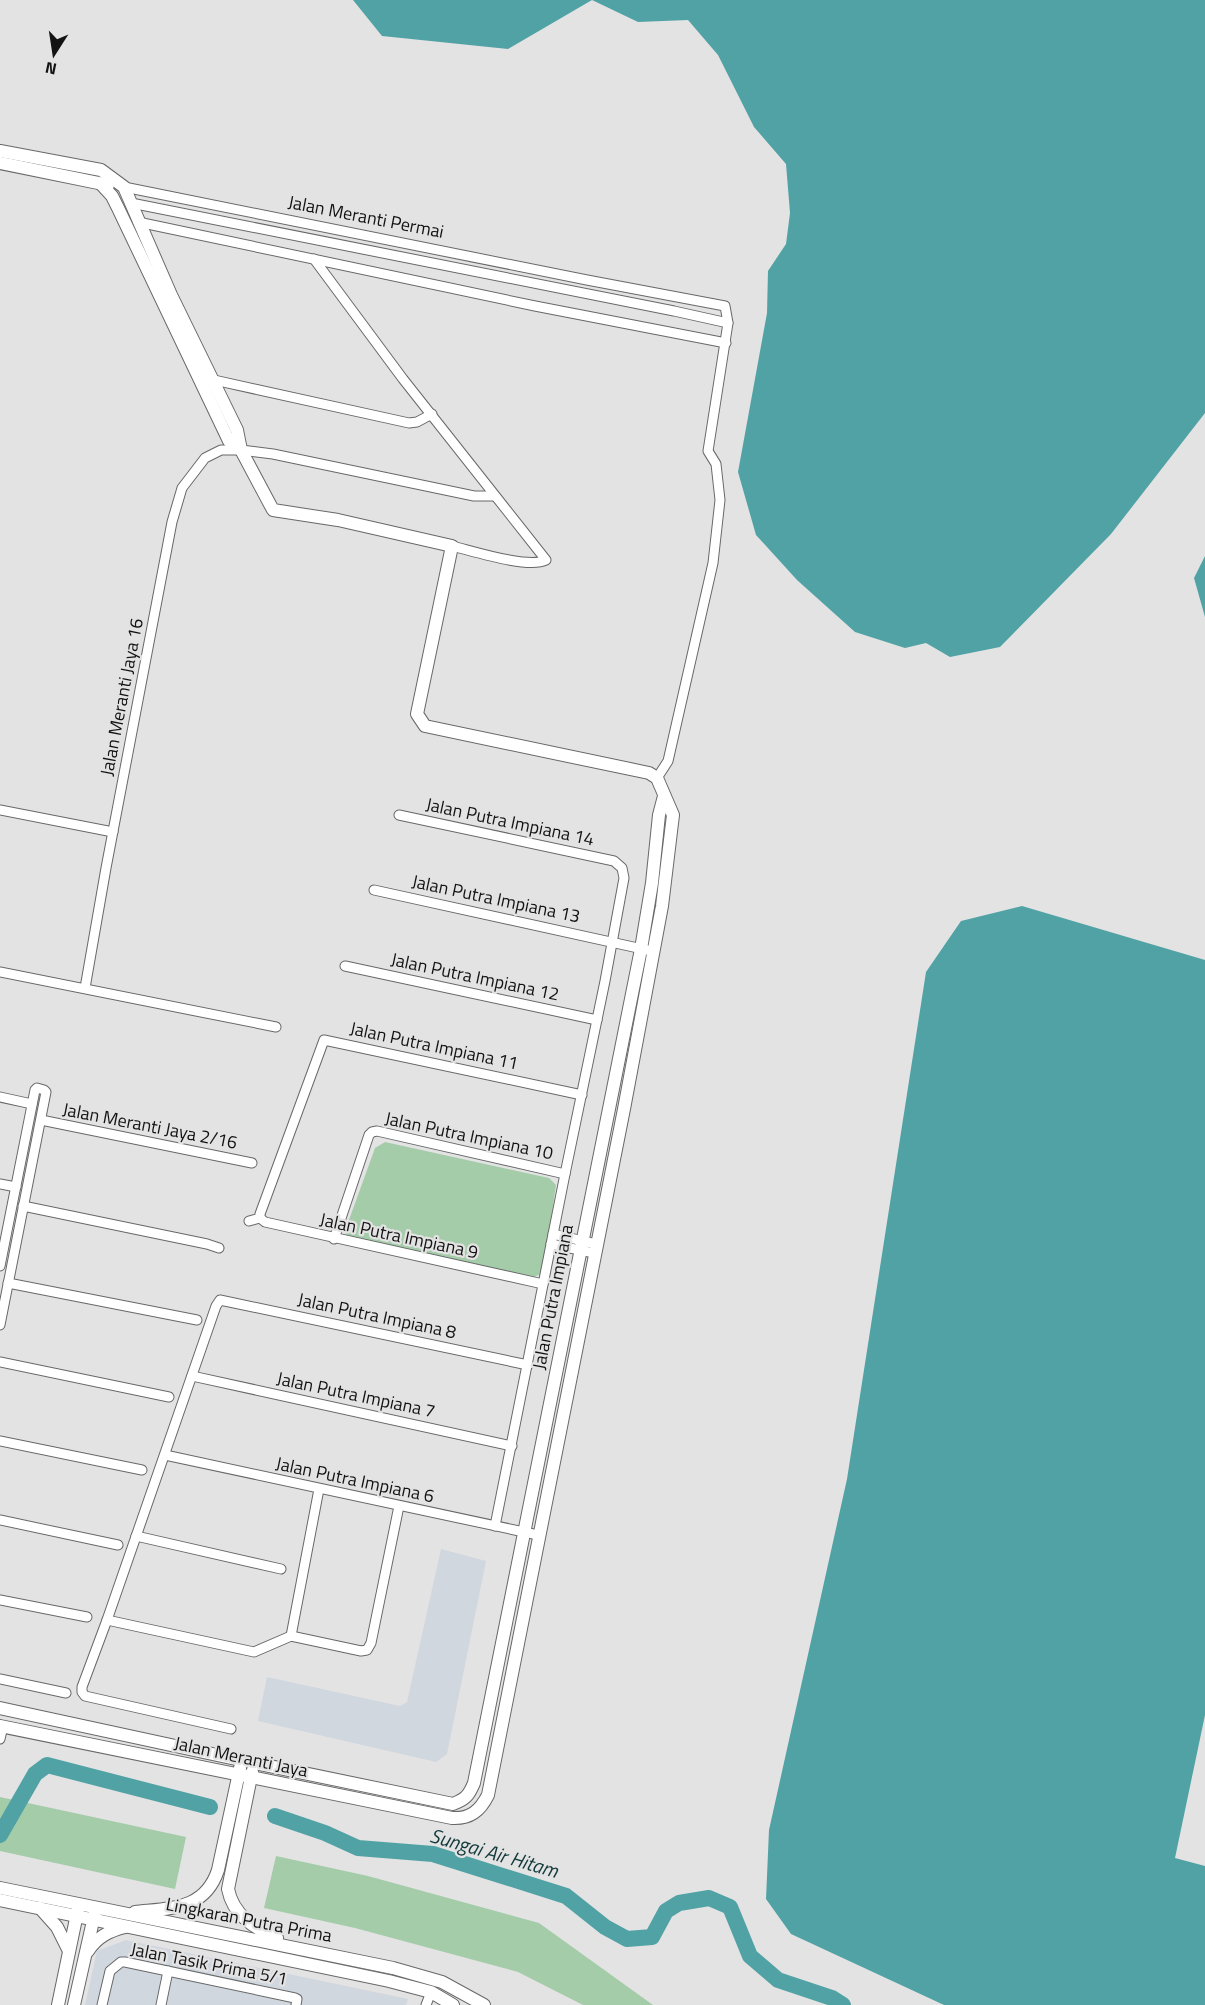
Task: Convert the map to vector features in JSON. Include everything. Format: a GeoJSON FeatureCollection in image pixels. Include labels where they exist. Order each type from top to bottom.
{"type":"FeatureCollection","features":[{"type":"Feature","properties":{"kind":"street"},"geometry":{"type":"LineString","coordinates":[[0,151],[101,170],[124,187],[171,295],[237,430],[241,450],[273,510],[348,522],[514,560],[536,563],[546,560],[403,379],[314,259]]}},
{"type":"Feature","properties":{"kind":"street","name":"Jalan Meranti Permai"},"geometry":{"type":"LineString","coordinates":[[0,163],[725,306],[728,323],[131,203]]}},
{"type":"Feature","properties":{"kind":"street"},"geometry":{"type":"LineString","coordinates":[[0,169],[14,165]]}},
{"type":"Feature","properties":{"kind":"street"},"geometry":{"type":"LineString","coordinates":[[101,184],[112,196],[118,208],[229,441],[241,450]]}},
{"type":"Feature","properties":{"kind":"street"},"geometry":{"type":"LineString","coordinates":[[138,222],[726,344]]}},
{"type":"Feature","properties":{"kind":"street"},"geometry":{"type":"LineString","coordinates":[[657,778],[668,761],[713,563],[720,500],[716,464],[708,451],[728,323]]}},
{"type":"Feature","properties":{"kind":"street"},"geometry":{"type":"LineString","coordinates":[[214,380],[409,423],[417,422],[432,414]]}},
{"type":"Feature","properties":{"kind":"street","name":"Jalan Meranti Jaya 16"},"geometry":{"type":"LineString","coordinates":[[85,988],[172,522],[182,488],[205,458],[220,450],[273,454],[474,496],[494,496]]}},
{"type":"Feature","properties":{"kind":"street"},"geometry":{"type":"LineString","coordinates":[[452,546],[417,714],[420,721],[425,726],[649,773],[657,778],[664,796]]}},
{"type":"Feature","properties":{"kind":"street","name":"Jalan Putra Impiana"},"geometry":{"type":"LineString","coordinates":[[463,1800],[469,1795],[474,1782],[581,1245],[647,950],[662,906],[673,815],[664,796]]}},
{"type":"Feature","properties":{"kind":"street","name":"Jalan Putra Impiana"},"geometry":{"type":"LineString","coordinates":[[474,1814],[483,1805],[488,1795],[624,1109],[647,950],[659,815],[664,796]]}},
{"type":"Feature","properties":{"kind":"street"},"geometry":{"type":"LineString","coordinates":[[0,810],[113,832]]}},
{"type":"Feature","properties":{"kind":"street","name":"Jalan Putra Impiana 14"},"geometry":{"type":"LineString","coordinates":[[399,815],[614,861],[621,868],[624,878],[611,941]]}},
{"type":"Feature","properties":{"kind":"street","name":"Jalan Putra Impiana 13"},"geometry":{"type":"LineString","coordinates":[[374,890],[647,950]]}},
{"type":"Feature","properties":{"kind":"street"},"geometry":{"type":"LineString","coordinates":[[495,1526],[611,941]]}},
{"type":"Feature","properties":{"kind":"street","name":"Jalan Putra Impiana 12"},"geometry":{"type":"LineString","coordinates":[[345,966],[597,1020]]}},
{"type":"Feature","properties":{"kind":"street"},"geometry":{"type":"LineString","coordinates":[[0,972],[276,1027]]}},
{"type":"Feature","properties":{"kind":"street","name":"Jalan Putra Impiana 11"},"geometry":{"type":"LineString","coordinates":[[260,1218],[324,1040],[582,1095]]}},
{"type":"Feature","properties":{"kind":"street"},"geometry":{"type":"LineString","coordinates":[[0,1264],[37,1088],[46,1092],[0,1323]]}},
{"type":"Feature","properties":{"kind":"street"},"geometry":{"type":"LineString","coordinates":[[0,1097],[32,1104]]}},
{"type":"Feature","properties":{"kind":"street","name":"Jalan Meranti Jaya 2/16"},"geometry":{"type":"LineString","coordinates":[[41,1120],[252,1163]]}},
{"type":"Feature","properties":{"kind":"street","name":"Jalan Putra Impiana 10"},"geometry":{"type":"LineString","coordinates":[[334,1239],[372,1132],[377,1131],[565,1174]]}},
{"type":"Feature","properties":{"kind":"street"},"geometry":{"type":"LineString","coordinates":[[0,1184],[16,1187]]}},
{"type":"Feature","properties":{"kind":"street"},"geometry":{"type":"LineString","coordinates":[[23,1206],[219,1248]]}},
{"type":"Feature","properties":{"kind":"street"},"geometry":{"type":"LineString","coordinates":[[249,1221],[260,1218]]}},
{"type":"Feature","properties":{"kind":"street","name":"Jalan Putra Impiana 9"},"geometry":{"type":"LineString","coordinates":[[260,1218],[265,1222],[334,1239],[543,1284]]}},
{"type":"Feature","properties":{"kind":"street"},"geometry":{"type":"LineString","coordinates":[[552,1239],[595,1249]]}},
{"type":"Feature","properties":{"kind":"street"},"geometry":{"type":"LineString","coordinates":[[8,1283],[197,1320]]}},
{"type":"Feature","properties":{"kind":"street","name":"Jalan Putra Impiana 8"},"geometry":{"type":"LineString","coordinates":[[192,1376],[220,1300],[528,1365]]}},
{"type":"Feature","properties":{"kind":"street"},"geometry":{"type":"LineString","coordinates":[[0,1362],[169,1397]]}},
{"type":"Feature","properties":{"kind":"street"},"geometry":{"type":"LineString","coordinates":[[192,1376],[82,1692],[86,1696],[231,1729]]}},
{"type":"Feature","properties":{"kind":"street","name":"Jalan Putra Impiana 7"},"geometry":{"type":"LineString","coordinates":[[192,1376],[512,1446]]}},
{"type":"Feature","properties":{"kind":"street"},"geometry":{"type":"LineString","coordinates":[[0,1441],[142,1470]]}},
{"type":"Feature","properties":{"kind":"street","name":"Jalan Putra Impiana 6"},"geometry":{"type":"LineString","coordinates":[[165,1455],[538,1535]]}},
{"type":"Feature","properties":{"kind":"street"},"geometry":{"type":"LineString","coordinates":[[291,1636],[319,1489]]}},
{"type":"Feature","properties":{"kind":"street"},"geometry":{"type":"LineString","coordinates":[[107,1620],[254,1652],[291,1636],[361,1652],[367,1650],[371,1643],[399,1506]]}},
{"type":"Feature","properties":{"kind":"street"},"geometry":{"type":"LineString","coordinates":[[0,1521],[118,1545]]}},
{"type":"Feature","properties":{"kind":"street"},"geometry":{"type":"LineString","coordinates":[[136,1536],[281,1569]]}},
{"type":"Feature","properties":{"kind":"street"},"geometry":{"type":"LineString","coordinates":[[0,1600],[87,1617]]}},
{"type":"Feature","properties":{"kind":"street"},"geometry":{"type":"LineString","coordinates":[[0,1679],[66,1693]]}},
{"type":"Feature","properties":{"kind":"street","name":"Jalan Meranti Jaya"},"geometry":{"type":"LineString","coordinates":[[0,1708],[247,1762],[453,1803],[463,1800]]}},
{"type":"Feature","properties":{"kind":"street"},"geometry":{"type":"LineString","coordinates":[[0,1740],[1,1726]]}},
{"type":"Feature","properties":{"kind":"street","name":"Jalan Meranti Jaya"},"geometry":{"type":"LineString","coordinates":[[1,1726],[452,1818],[464,1819],[474,1814]]}},
{"type":"Feature","properties":{"kind":"street"},"geometry":{"type":"LineString","coordinates":[[122,1913],[179,1907],[193,1902],[206,1893],[218,1870],[247,1762]]}},
{"type":"Feature","properties":{"kind":"street"},"geometry":{"type":"LineString","coordinates":[[244,1776],[228,1889],[230,1897],[237,1912],[248,1922],[263,1932],[300,1948]]}},
{"type":"Feature","properties":{"kind":"street","name":"Lingkaran Putra Prima"},"geometry":{"type":"LineString","coordinates":[[0,1888],[94,1914],[126,1926],[389,1981],[431,1992],[453,2005]]}},
{"type":"Feature","properties":{"kind":"street","name":"Lingkaran Putra Prima"},"geometry":{"type":"LineString","coordinates":[[0,1900],[40,1908],[78,1910]]}},
{"type":"Feature","properties":{"kind":"street"},"geometry":{"type":"LineString","coordinates":[[40,1908],[57,1927],[69,1951]]}},
{"type":"Feature","properties":{"kind":"street"},"geometry":{"type":"LineString","coordinates":[[58,2005],[78,1910]]}},
{"type":"Feature","properties":{"kind":"street","name":"Lingkaran Putra Prima"},"geometry":{"type":"LineString","coordinates":[[94,1914],[122,1913],[300,1948],[421,1975],[442,1982],[484,2005]]}},
{"type":"Feature","properties":{"kind":"street"},"geometry":{"type":"LineString","coordinates":[[74,2005],[94,1914]]}},
{"type":"Feature","properties":{"kind":"street"},"geometry":{"type":"LineString","coordinates":[[85,1955],[94,1942],[103,1935],[126,1926]]}},
{"type":"Feature","properties":{"kind":"street","name":"Jalan Tasik Prima 5/1"},"geometry":{"type":"LineString","coordinates":[[102,2005],[110,1971],[121,1962],[295,1998],[296,2005]]}},
{"type":"Feature","properties":{"kind":"street"},"geometry":{"type":"LineString","coordinates":[[161,2005],[168,1971]]}},
{"type":"Feature","properties":{"kind":"street"},"geometry":{"type":"LineString","coordinates":[[426,2005],[431,1992]]}},
{"type":"Feature","properties":{"kind":"shaded area"},"geometry":{"type":"Polygon","coordinates":[[[441,1549],[486,1561],[447,1754],[436,1762],[258,1721],[267,1677],[400,1706],[407,1702],[441,1549]]]}},
{"type":"Feature","properties":{"kind":"shaded area"},"geometry":{"type":"Polygon","coordinates":[[[126,1940],[408,1999],[406,2005],[85,2005],[97,1951],[126,1940]]]}},
{"type":"Feature","properties":{"kind":"green space"},"geometry":{"type":"Polygon","coordinates":[[[385,1142],[549,1178],[556,1185],[543,1273],[534,1277],[347,1237],[345,1231],[375,1148],[385,1142]]]}},
{"type":"Feature","properties":{"kind":"green space"},"geometry":{"type":"Polygon","coordinates":[[[0,1797],[186,1837],[175,1889],[0,1851],[0,1797]]]}},
{"type":"Feature","properties":{"kind":"green space"},"geometry":{"type":"Polygon","coordinates":[[[276,1856],[368,1876],[539,1923],[653,2005],[583,2005],[518,1972],[355,1928],[264,1908],[276,1856]]]}},
{"type":"Feature","properties":{"kind":"water"},"geometry":{"type":"Polygon","coordinates":[[[353,0],[592,0],[508,49],[382,36],[353,0]]]}},
{"type":"Feature","properties":{"kind":"water"},"geometry":{"type":"Polygon","coordinates":[[[592,0],[1205,0],[1205,413],[1111,534],[1000,647],[950,657],[926,643],[905,648],[855,632],[797,580],[756,535],[738,472],[767,313],[768,271],[786,244],[790,213],[786,164],[754,127],[718,55],[688,20],[638,22],[592,0]]]}},
{"type":"Feature","properties":{"kind":"water"},"geometry":{"type":"Polygon","coordinates":[[[1205,556],[1205,617],[1194,578],[1205,556]]]}},
{"type":"Feature","properties":{"kind":"water"},"geometry":{"type":"Polygon","coordinates":[[[1022,906],[1205,960],[1205,1715],[1175,1858],[1205,1866],[1205,2005],[944,2005],[791,1934],[766,1899],[769,1830],[847,1479],[926,972],[961,921],[1022,906]]]}},
{"type":"Feature","properties":{"kind":"waterway","name":"Sungai Air Hitam"},"geometry":{"type":"LineString","coordinates":[[0,1835],[35,1774],[47,1765],[210,1807]]}},
{"type":"Feature","properties":{"kind":"waterway","name":"Sungai Air Hitam"},"geometry":{"type":"LineString","coordinates":[[275,1816],[325,1833],[358,1848],[433,1854],[566,1896],[605,1927],[627,1939],[652,1937],[666,1911],[679,1903],[709,1898],[730,1907],[750,1956],[778,1980],[832,1998],[843,2005]]}}]}
